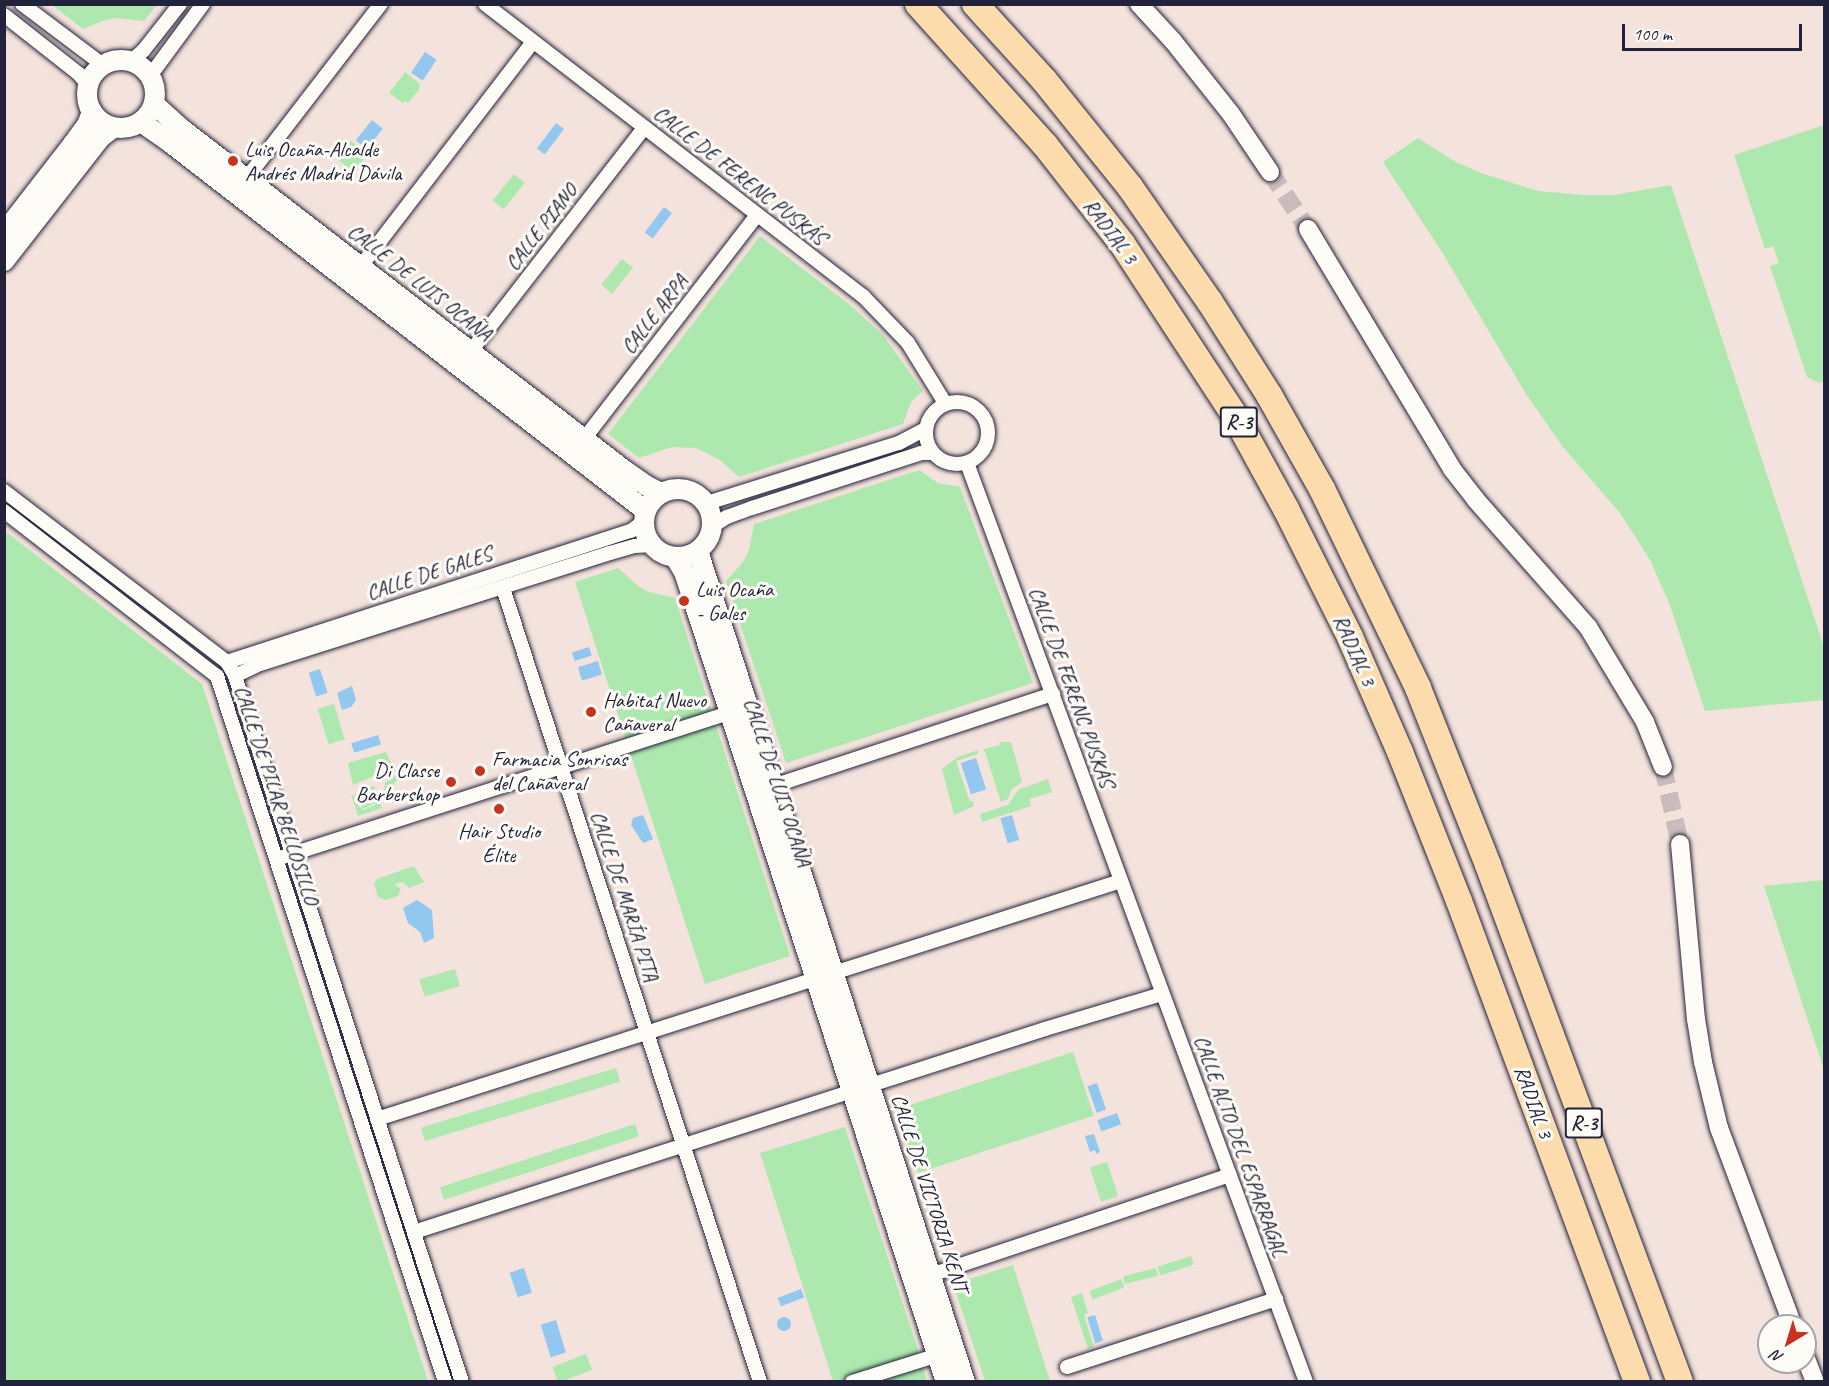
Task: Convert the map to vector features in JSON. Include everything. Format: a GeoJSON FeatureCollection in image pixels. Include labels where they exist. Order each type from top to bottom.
{"type":"FeatureCollection","features":[{"type":"Feature","properties":{"kind":"highway","name":"RADIAL 3"},"geometry":{"type":"LineString","coordinates":[[918,4],[1045,145],[1123,245],[1236,418],[1286,509],[1350,637],[1400,752],[1459,901],[1637,1382]]}},
{"type":"Feature","properties":{"kind":"highway","name":"RADIAL 3"},"geometry":{"type":"LineString","coordinates":[[975,4],[1044,80],[1130,187],[1210,302],[1269,395],[1322,489],[1418,688],[1492,876],[1680,1382]]}},
{"type":"Feature","properties":{"kind":"main road"},"geometry":{"type":"LineString","coordinates":[[117,60],[131,61],[150,76],[155,90],[154,104],[141,123],[127,128],[113,128],[97,119],[92,112],[87,99],[88,85],[91,77],[104,65],[117,60]]}},
{"type":"Feature","properties":{"kind":"main road","name":"CALLE DE LUIS OCAÑA"},"geometry":{"type":"LineString","coordinates":[[154,104],[246,179],[584,439],[646,486],[661,493]]}},
{"type":"Feature","properties":{"kind":"main road"},"geometry":{"type":"LineString","coordinates":[[4,233],[87,125],[92,112]]}},
{"type":"Feature","properties":{"kind":"main road","name":"CALLE DE LUIS OCAÑA"},"geometry":{"type":"LineString","coordinates":[[141,123],[200,165],[645,516]]}},
{"type":"Feature","properties":{"kind":"main road"},"geometry":{"type":"LineString","coordinates":[[4,261],[101,137],[113,128]]}},
{"type":"Feature","properties":{"kind":"main road"},"geometry":{"type":"LineString","coordinates":[[669,489],[686,489],[701,496],[707,503],[713,526],[708,540],[698,551],[683,557],[675,557],[662,554],[652,545],[645,516],[661,493],[669,489]]}},
{"type":"Feature","properties":{"kind":"main road","name":"CALLE DE LUIS OCAÑA"},"geometry":{"type":"LineString","coordinates":[[698,551],[772,786],[839,1022]]}},
{"type":"Feature","properties":{"kind":"main road","name":"CALLE DE LUIS OCAÑA"},"geometry":{"type":"LineString","coordinates":[[675,557],[684,572],[730,713],[825,976]]}},
{"type":"Feature","properties":{"kind":"main road","name":"CALLE DE VICTORIA KENT"},"geometry":{"type":"LineString","coordinates":[[839,1022],[861,1088],[931,1275],[966,1382]]}},
{"type":"Feature","properties":{"kind":"main road","name":"CALLE DE VICTORIA KENT"},"geometry":{"type":"LineString","coordinates":[[861,1088],[946,1382]]}},
{"type":"Feature","properties":{"kind":"street"},"geometry":{"type":"LineString","coordinates":[[22,4],[104,65]]}},
{"type":"Feature","properties":{"kind":"street"},"geometry":{"type":"LineString","coordinates":[[131,61],[143,51],[180,4]]}},
{"type":"Feature","properties":{"kind":"street"},"geometry":{"type":"LineString","coordinates":[[150,76],[202,4]]}},
{"type":"Feature","properties":{"kind":"street"},"geometry":{"type":"LineString","coordinates":[[246,179],[381,4]]}},
{"type":"Feature","properties":{"kind":"street","name":"CALLE DE FERENC PUSKÁS"},"geometry":{"type":"LineString","coordinates":[[485,4],[882,312],[908,343],[945,404]]}},
{"type":"Feature","properties":{"kind":"street"},"geometry":{"type":"LineString","coordinates":[[1139,4],[1173,41],[1231,114],[1270,172]]}},
{"type":"Feature","properties":{"kind":"street"},"geometry":{"type":"LineString","coordinates":[[4,15],[79,74],[88,85]]}},
{"type":"Feature","properties":{"kind":"street"},"geometry":{"type":"LineString","coordinates":[[361,266],[533,42]]}},
{"type":"Feature","properties":{"kind":"street","name":"CALLE PIANO"},"geometry":{"type":"LineString","coordinates":[[471,351],[644,128]]}},
{"type":"Feature","properties":{"kind":"street","name":"CALLE ARPA"},"geometry":{"type":"LineString","coordinates":[[584,439],[757,214]]}},
{"type":"Feature","properties":{"kind":"street"},"geometry":{"type":"LineString","coordinates":[[1308,229],[1452,469],[1476,500],[1588,627],[1644,722],[1663,767]]}},
{"type":"Feature","properties":{"kind":"street"},"geometry":{"type":"LineString","coordinates":[[955,401],[974,407],[987,422],[988,432],[983,451],[967,463],[948,464],[932,453],[925,438],[925,429],[931,414],[945,404],[955,401]]}},
{"type":"Feature","properties":{"kind":"street"},"geometry":{"type":"LineString","coordinates":[[707,503],[899,443],[925,429]]}},
{"type":"Feature","properties":{"kind":"street"},"geometry":{"type":"LineString","coordinates":[[713,526],[727,517],[752,508],[921,453],[932,453]]}},
{"type":"Feature","properties":{"kind":"street","name":"CALLE DE FERENC PUSKÁS"},"geometry":{"type":"LineString","coordinates":[[967,463],[1138,925]]}},
{"type":"Feature","properties":{"kind":"street","name":"CALLE DE PILAR BELLOSILLO"},"geometry":{"type":"LineString","coordinates":[[4,491],[227,662],[236,676],[462,1382]]}},
{"type":"Feature","properties":{"kind":"street","name":"CALLE DE PILAR BELLOSILLO"},"geometry":{"type":"LineString","coordinates":[[4,511],[217,676],[445,1382]]}},
{"type":"Feature","properties":{"kind":"street","name":"CALLE DE GALES"},"geometry":{"type":"LineString","coordinates":[[227,662],[631,531],[645,516]]}},
{"type":"Feature","properties":{"kind":"street","name":"CALLE DE GALES"},"geometry":{"type":"LineString","coordinates":[[236,676],[260,664],[635,546],[652,545]]}},
{"type":"Feature","properties":{"kind":"street","name":"CALLE DE MARÍA PITA"},"geometry":{"type":"LineString","coordinates":[[504,588],[760,1382]]}},
{"type":"Feature","properties":{"kind":"street"},"geometry":{"type":"LineString","coordinates":[[772,786],[1053,694]]}},
{"type":"Feature","properties":{"kind":"street"},"geometry":{"type":"LineString","coordinates":[[276,859],[730,713]]}},
{"type":"Feature","properties":{"kind":"street"},"geometry":{"type":"LineString","coordinates":[[1680,843],[1696,1018],[1703,1062],[1719,1128],[1789,1314]]}},
{"type":"Feature","properties":{"kind":"street"},"geometry":{"type":"LineString","coordinates":[[377,1119],[1121,881]]}},
{"type":"Feature","properties":{"kind":"street","name":"CALLE ALTO DEL ESPARRAGAL"},"geometry":{"type":"LineString","coordinates":[[1138,925],[1306,1382]]}},
{"type":"Feature","properties":{"kind":"street"},"geometry":{"type":"LineString","coordinates":[[414,1232],[1162,994]]}},
{"type":"Feature","properties":{"kind":"street"},"geometry":{"type":"LineString","coordinates":[[931,1275],[1230,1175]]}},
{"type":"Feature","properties":{"kind":"street"},"geometry":{"type":"LineString","coordinates":[[1067,1366],[1276,1299]]}},
{"type":"Feature","properties":{"kind":"street"},"geometry":{"type":"LineString","coordinates":[[852,1382],[938,1355]]}},
{"type":"Feature","properties":{"kind":"green space"},"geometry":{"type":"Polygon","coordinates":[[[52,5],[157,5],[144,21],[117,18],[83,29],[52,5]]]}},
{"type":"Feature","properties":{"kind":"green space"},"geometry":{"type":"Polygon","coordinates":[[[405,72],[419,83],[420,88],[408,103],[405,101],[403,103],[389,93],[405,72]]]}},
{"type":"Feature","properties":{"kind":"green space"},"geometry":{"type":"Polygon","coordinates":[[[1824,125],[1824,381],[1819,383],[1807,377],[1770,266],[1779,263],[1773,246],[1765,249],[1734,155],[1824,125]]]}},
{"type":"Feature","properties":{"kind":"green space"},"geometry":{"type":"Polygon","coordinates":[[[1418,138],[1454,161],[1481,173],[1538,191],[1614,195],[1671,185],[1824,647],[1824,700],[1705,711],[1670,605],[1650,560],[1620,513],[1563,447],[1526,394],[1442,252],[1383,162],[1418,138]]]}},
{"type":"Feature","properties":{"kind":"green space"},"geometry":{"type":"Polygon","coordinates":[[[351,141],[365,151],[363,154],[366,156],[354,172],[337,159],[351,141]]]}},
{"type":"Feature","properties":{"kind":"green space"},"geometry":{"type":"Polygon","coordinates":[[[514,174],[525,183],[503,209],[493,200],[514,174]]]}},
{"type":"Feature","properties":{"kind":"green space"},"geometry":{"type":"Polygon","coordinates":[[[760,236],[850,305],[883,335],[923,391],[911,402],[903,424],[739,477],[720,460],[696,448],[672,447],[639,458],[608,434],[760,236]]]}},
{"type":"Feature","properties":{"kind":"green space"},"geometry":{"type":"Polygon","coordinates":[[[622,259],[633,268],[612,293],[601,285],[622,259]]]}},
{"type":"Feature","properties":{"kind":"green space"},"geometry":{"type":"Polygon","coordinates":[[[919,470],[938,483],[960,487],[1033,683],[786,763],[726,581],[743,562],[749,550],[754,524],[919,470]]]}},
{"type":"Feature","properties":{"kind":"green space"},"geometry":{"type":"Polygon","coordinates":[[[5,531],[202,684],[428,1381],[5,1381],[5,531]]]}},
{"type":"Feature","properties":{"kind":"green space"},"geometry":{"type":"Polygon","coordinates":[[[618,568],[638,586],[649,592],[675,598],[790,956],[705,984],[575,582],[618,568]]]}},
{"type":"Feature","properties":{"kind":"green space"},"geometry":{"type":"Polygon","coordinates":[[[334,704],[345,739],[329,744],[318,709],[334,704]]]}},
{"type":"Feature","properties":{"kind":"green space"},"geometry":{"type":"Polygon","coordinates":[[[999,742],[1011,742],[1022,782],[1011,790],[1008,799],[1001,802],[984,749],[1000,745],[999,742]]]}},
{"type":"Feature","properties":{"kind":"green space"},"geometry":{"type":"Polygon","coordinates":[[[978,750],[978,754],[956,761],[970,802],[973,801],[974,806],[954,815],[942,769],[958,757],[978,750]]]}},
{"type":"Feature","properties":{"kind":"green space"},"geometry":{"type":"Polygon","coordinates":[[[386,752],[394,770],[382,779],[372,777],[353,785],[348,763],[386,752]]]}},
{"type":"Feature","properties":{"kind":"green space"},"geometry":{"type":"Polygon","coordinates":[[[396,775],[399,779],[394,783],[394,789],[384,795],[385,783],[396,775]]]}},
{"type":"Feature","properties":{"kind":"green space"},"geometry":{"type":"Polygon","coordinates":[[[1048,779],[1052,792],[1029,799],[1031,806],[982,822],[980,814],[1008,805],[1018,790],[1048,779]]]}},
{"type":"Feature","properties":{"kind":"green space"},"geometry":{"type":"Polygon","coordinates":[[[374,786],[382,808],[358,816],[351,795],[363,810],[375,805],[376,802],[363,809],[354,795],[359,793],[359,789],[374,786]]]}},
{"type":"Feature","properties":{"kind":"green space"},"geometry":{"type":"Polygon","coordinates":[[[414,866],[424,882],[409,888],[403,882],[394,884],[401,889],[398,896],[386,900],[378,897],[374,884],[377,879],[414,866]]]}},
{"type":"Feature","properties":{"kind":"green space"},"geometry":{"type":"Polygon","coordinates":[[[1824,880],[1824,1070],[1764,886],[1824,880]]]}},
{"type":"Feature","properties":{"kind":"green space"},"geometry":{"type":"Polygon","coordinates":[[[455,969],[460,986],[424,997],[419,979],[455,969]]]}},
{"type":"Feature","properties":{"kind":"green space"},"geometry":{"type":"Polygon","coordinates":[[[1073,1052],[1094,1116],[918,1173],[897,1109],[1073,1052]]]}},
{"type":"Feature","properties":{"kind":"green space"},"geometry":{"type":"Polygon","coordinates":[[[616,1068],[620,1081],[425,1141],[421,1128],[616,1068]]]}},
{"type":"Feature","properties":{"kind":"green space"},"geometry":{"type":"Polygon","coordinates":[[[635,1124],[639,1136],[444,1200],[440,1187],[635,1124]]]}},
{"type":"Feature","properties":{"kind":"green space"},"geometry":{"type":"Polygon","coordinates":[[[845,1127],[927,1381],[833,1381],[760,1153],[845,1127]]]}},
{"type":"Feature","properties":{"kind":"green space"},"geometry":{"type":"Polygon","coordinates":[[[1107,1162],[1118,1196],[1101,1202],[1090,1168],[1107,1162]]]}},
{"type":"Feature","properties":{"kind":"green space"},"geometry":{"type":"Polygon","coordinates":[[[1191,1256],[1194,1265],[1160,1275],[1158,1267],[1191,1256]]]}},
{"type":"Feature","properties":{"kind":"green space"},"geometry":{"type":"Polygon","coordinates":[[[1013,1265],[1050,1381],[985,1381],[953,1284],[1013,1265]]]}},
{"type":"Feature","properties":{"kind":"green space"},"geometry":{"type":"Polygon","coordinates":[[[1156,1268],[1158,1276],[1125,1284],[1123,1276],[1156,1268]]]}},
{"type":"Feature","properties":{"kind":"green space"},"geometry":{"type":"Polygon","coordinates":[[[1121,1279],[1124,1287],[1092,1300],[1089,1291],[1121,1279]]]}},
{"type":"Feature","properties":{"kind":"green space"},"geometry":{"type":"Polygon","coordinates":[[[1082,1293],[1088,1313],[1084,1315],[1094,1347],[1088,1349],[1071,1297],[1082,1293]]]}},
{"type":"Feature","properties":{"kind":"green space"},"geometry":{"type":"Polygon","coordinates":[[[586,1354],[592,1370],[558,1382],[552,1367],[586,1354]]]}},
{"type":"Feature","properties":{"kind":"water"},"geometry":{"type":"Polygon","coordinates":[[[425,52],[437,60],[423,81],[411,73],[425,52]]]}},
{"type":"Feature","properties":{"kind":"water"},"geometry":{"type":"Polygon","coordinates":[[[372,120],[383,129],[367,149],[356,140],[372,120]]]}},
{"type":"Feature","properties":{"kind":"water"},"geometry":{"type":"Polygon","coordinates":[[[556,123],[564,129],[545,155],[537,149],[556,123]]]}},
{"type":"Feature","properties":{"kind":"water"},"geometry":{"type":"Polygon","coordinates":[[[664,207],[672,213],[653,239],[645,233],[664,207]]]}},
{"type":"Feature","properties":{"kind":"water"},"geometry":{"type":"Polygon","coordinates":[[[589,647],[592,656],[575,661],[572,653],[589,647]]]}},
{"type":"Feature","properties":{"kind":"water"},"geometry":{"type":"Polygon","coordinates":[[[598,661],[602,674],[582,681],[578,667],[598,661]]]}},
{"type":"Feature","properties":{"kind":"water"},"geometry":{"type":"Polygon","coordinates":[[[320,669],[328,693],[316,696],[309,673],[320,669]]]}},
{"type":"Feature","properties":{"kind":"water"},"geometry":{"type":"Polygon","coordinates":[[[352,686],[356,700],[351,707],[342,710],[337,693],[352,686]]]}},
{"type":"Feature","properties":{"kind":"water"},"geometry":{"type":"Polygon","coordinates":[[[378,735],[381,745],[354,753],[351,743],[378,735]]]}},
{"type":"Feature","properties":{"kind":"water"},"geometry":{"type":"Polygon","coordinates":[[[976,758],[986,789],[971,794],[961,763],[976,758]]]}},
{"type":"Feature","properties":{"kind":"water"},"geometry":{"type":"Polygon","coordinates":[[[643,815],[653,839],[643,843],[631,825],[633,818],[643,815]]]}},
{"type":"Feature","properties":{"kind":"water"},"geometry":{"type":"Polygon","coordinates":[[[1012,815],[1019,840],[1008,843],[1000,818],[1012,815]]]}},
{"type":"Feature","properties":{"kind":"water"},"geometry":{"type":"Polygon","coordinates":[[[417,900],[432,910],[434,938],[424,943],[420,932],[408,923],[403,908],[417,900]]]}},
{"type":"Feature","properties":{"kind":"water"},"geometry":{"type":"Polygon","coordinates":[[[1097,1083],[1106,1109],[1097,1113],[1088,1086],[1097,1083]]]}},
{"type":"Feature","properties":{"kind":"water"},"geometry":{"type":"Polygon","coordinates":[[[1117,1113],[1121,1124],[1101,1131],[1097,1120],[1117,1113]]]}},
{"type":"Feature","properties":{"kind":"water"},"geometry":{"type":"Polygon","coordinates":[[[1094,1134],[1100,1152],[1096,1154],[1095,1150],[1090,1152],[1085,1136],[1094,1134]]]}},
{"type":"Feature","properties":{"kind":"water"},"geometry":{"type":"Polygon","coordinates":[[[524,1268],[532,1293],[518,1297],[510,1273],[524,1268]]]}},
{"type":"Feature","properties":{"kind":"water"},"geometry":{"type":"Polygon","coordinates":[[[801,1289],[804,1297],[781,1306],[778,1298],[801,1289]]]}},
{"type":"Feature","properties":{"kind":"water"},"geometry":{"type":"Polygon","coordinates":[[[1095,1315],[1103,1341],[1095,1343],[1087,1317],[1095,1315]]]}},
{"type":"Feature","properties":{"kind":"water"},"geometry":{"type":"Polygon","coordinates":[[[784,1317],[789,1319],[791,1324],[789,1329],[784,1331],[779,1329],[777,1324],[779,1319],[784,1317]]]}},
{"type":"Feature","properties":{"kind":"water"},"geometry":{"type":"Polygon","coordinates":[[[556,1320],[566,1353],[551,1357],[541,1325],[556,1320]]]}},
{"type":"Feature","properties":{"kind":"tunnel"},"geometry":{"type":"LineString","coordinates":[[1270,172],[1308,229]]}},
{"type":"Feature","properties":{"kind":"tunnel"},"geometry":{"type":"LineString","coordinates":[[1663,767],[1680,844]]}},
{"type":"Feature","properties":{"kind":"place","name":"Luis Ocaña-Alcalde Andrés Madrid Dávila"},"geometry":{"type":"Point","coordinates":[233,161]}},
{"type":"Feature","properties":{"kind":"place","name":"Luis Ocaña - Gales"},"geometry":{"type":"Point","coordinates":[684,601]}},
{"type":"Feature","properties":{"kind":"place","name":"Habitat Nuevo Cañaveral"},"geometry":{"type":"Point","coordinates":[591,712]}},
{"type":"Feature","properties":{"kind":"place","name":"Farmacia Sonrisas del Cañaveral"},"geometry":{"type":"Point","coordinates":[480,771]}},
{"type":"Feature","properties":{"kind":"place","name":"Di Classe Barbershop"},"geometry":{"type":"Point","coordinates":[451,782]}},
{"type":"Feature","properties":{"kind":"place","name":"Hair Studio Élite"},"geometry":{"type":"Point","coordinates":[499,809]}}]}
